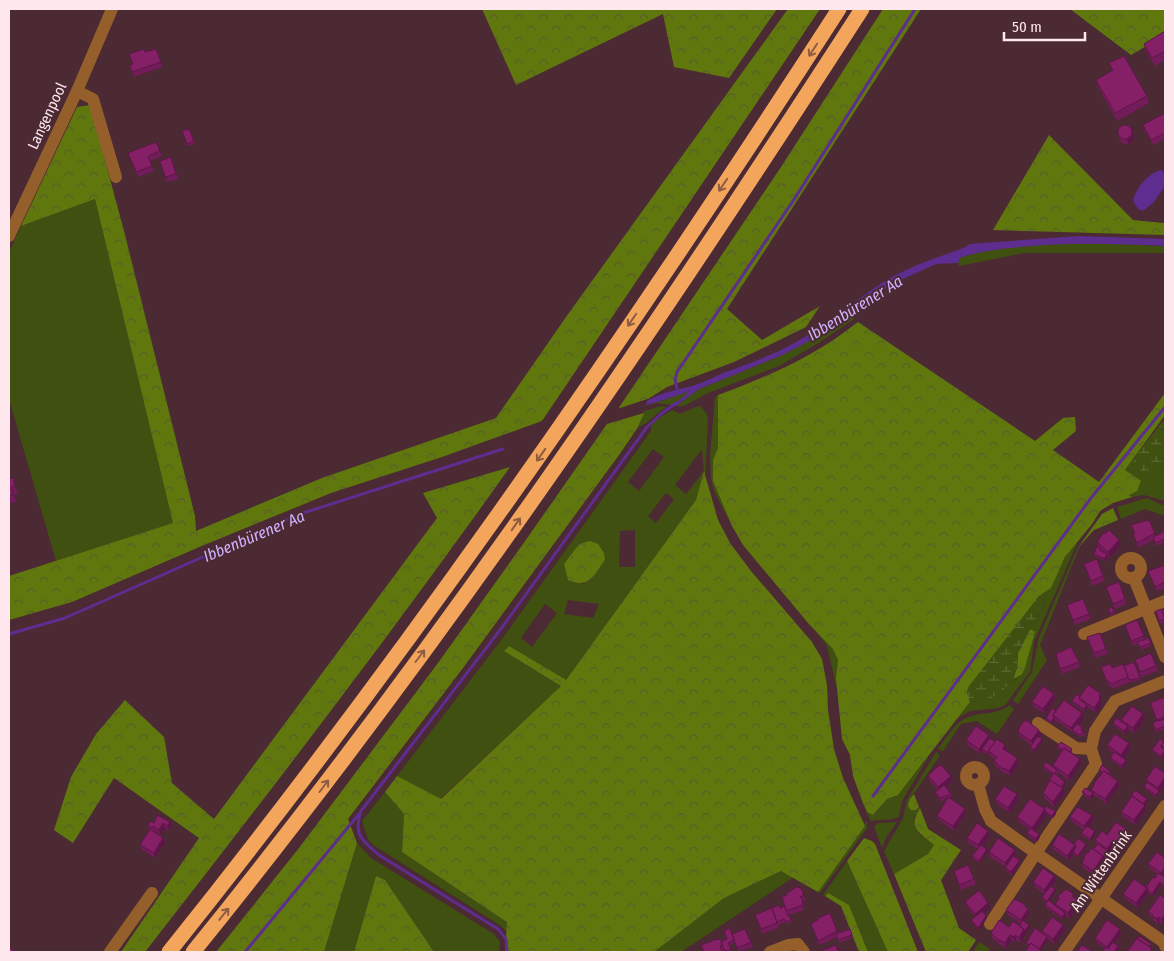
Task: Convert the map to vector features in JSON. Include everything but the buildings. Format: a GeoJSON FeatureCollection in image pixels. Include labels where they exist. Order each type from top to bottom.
{"type":"FeatureCollection","features":[{"type":"Feature","properties":{"kind":"highway"},"geometry":{"type":"LineString","coordinates":[[169,952],[269,825],[435,604],[548,446],[839,9]]}},
{"type":"Feature","properties":{"kind":"highway"},"geometry":{"type":"LineString","coordinates":[[193,952],[314,799],[478,578],[627,365],[862,9]]}},
{"type":"Feature","properties":{"kind":"street","name":"Langenpool"},"geometry":{"type":"LineString","coordinates":[[9,236],[77,90],[112,9]]}},
{"type":"Feature","properties":{"kind":"street"},"geometry":{"type":"LineString","coordinates":[[77,90],[93,99],[116,177]]}},
{"type":"Feature","properties":{"kind":"street"},"geometry":{"type":"LineString","coordinates":[[1134,578],[1165,656]]}},
{"type":"Feature","properties":{"kind":"street"},"geometry":{"type":"LineString","coordinates":[[1084,634],[1165,601]]}},
{"type":"Feature","properties":{"kind":"street"},"geometry":{"type":"LineString","coordinates":[[990,924],[1096,764],[1091,749],[1095,731],[1115,701],[1165,681]]}},
{"type":"Feature","properties":{"kind":"street"},"geometry":{"type":"LineString","coordinates":[[1038,723],[1076,748],[1091,749]]}},
{"type":"Feature","properties":{"kind":"street"},"geometry":{"type":"LineString","coordinates":[[978,784],[985,809],[991,821],[1165,943],[1165,946]]}},
{"type":"Feature","properties":{"kind":"street","name":"Am Wittenbrink"},"geometry":{"type":"LineString","coordinates":[[1064,952],[1165,808]]}},
{"type":"Feature","properties":{"kind":"street"},"geometry":{"type":"LineString","coordinates":[[110,952],[152,893]]}},
{"type":"Feature","properties":{"kind":"street"},"geometry":{"type":"LineString","coordinates":[[770,952],[788,945],[798,944],[804,952]]}},
{"type":"Feature","properties":{"kind":"green space"},"geometry":{"type":"Polygon","coordinates":[[[482,9],[777,9],[729,78],[674,67],[663,14],[516,85],[482,9]]]}},
{"type":"Feature","properties":{"kind":"green space"},"geometry":{"type":"Polygon","coordinates":[[[788,9],[820,9],[542,421],[442,457],[331,493],[72,602],[9,620],[9,576],[173,523],[95,199],[21,226],[77,107],[90,105],[124,231],[195,516],[196,531],[322,478],[496,418],[566,317],[788,9]]]}},
{"type":"Feature","properties":{"kind":"green space"},"geometry":{"type":"Polygon","coordinates":[[[883,9],[921,9],[727,309],[762,340],[820,306],[806,327],[734,362],[667,387],[648,399],[618,409],[781,167],[883,9]]]}},
{"type":"Feature","properties":{"kind":"green space"},"geometry":{"type":"Polygon","coordinates":[[[1070,9],[1165,9],[1165,35],[1131,55],[1070,9]]]}},
{"type":"Feature","properties":{"kind":"green space"},"geometry":{"type":"Polygon","coordinates":[[[1049,135],[1133,220],[1165,222],[1165,235],[993,230],[1049,135]]]}},
{"type":"Feature","properties":{"kind":"green space"},"geometry":{"type":"Polygon","coordinates":[[[95,199],[173,523],[56,561],[9,399],[9,252],[21,226],[95,199]]]}},
{"type":"Feature","properties":{"kind":"green space"},"geometry":{"type":"Polygon","coordinates":[[[1096,243],[1165,246],[1165,253],[1024,253],[959,266],[958,263],[959,258],[997,249],[1096,243]]]}},
{"type":"Feature","properties":{"kind":"green space"},"geometry":{"type":"Polygon","coordinates":[[[849,312],[854,319],[817,344],[779,366],[708,393],[684,406],[676,406],[699,389],[780,356],[825,331],[849,312]]]}},
{"type":"Feature","properties":{"kind":"green space"},"geometry":{"type":"Polygon","coordinates":[[[858,322],[1035,441],[1063,418],[1075,417],[1076,431],[1053,450],[1099,482],[1165,393],[1165,415],[1125,470],[1141,481],[1137,491],[1129,495],[1132,497],[1113,503],[1100,511],[1092,524],[1065,557],[1051,588],[1039,596],[967,692],[970,702],[898,795],[887,799],[873,815],[867,812],[863,803],[853,776],[850,755],[842,739],[836,678],[838,660],[833,649],[808,623],[743,545],[732,526],[713,481],[713,460],[718,448],[718,395],[756,380],[807,356],[858,322]]]}},
{"type":"Feature","properties":{"kind":"green space"},"geometry":{"type":"Polygon","coordinates":[[[690,391],[673,405],[657,403],[638,407],[664,400],[690,391]]]}},
{"type":"Feature","properties":{"kind":"green space"},"geometry":{"type":"Polygon","coordinates":[[[718,395],[718,448],[713,460],[713,481],[732,526],[714,491],[711,479],[710,455],[715,397],[718,395]]]}},
{"type":"Feature","properties":{"kind":"green space"},"geometry":{"type":"Polygon","coordinates":[[[661,406],[667,407],[638,427],[644,411],[661,406]]]}},
{"type":"Feature","properties":{"kind":"green space"},"geometry":{"type":"Polygon","coordinates":[[[700,406],[707,414],[708,420],[705,477],[704,472],[696,500],[565,681],[509,646],[504,651],[561,686],[440,799],[397,776],[502,639],[651,431],[651,426],[656,420],[672,410],[680,414],[700,406]],[[653,449],[628,482],[639,491],[664,457],[653,449]],[[702,449],[675,485],[686,494],[704,471],[702,449]],[[666,493],[648,516],[656,523],[674,499],[666,493]],[[635,530],[620,531],[619,567],[635,567],[635,530]],[[590,541],[579,544],[564,564],[583,584],[589,581],[605,560],[590,541]],[[568,600],[564,614],[593,618],[599,604],[568,600]],[[545,604],[521,638],[532,647],[557,613],[545,604]]]}},
{"type":"Feature","properties":{"kind":"green space"},"geometry":{"type":"Polygon","coordinates":[[[644,413],[638,427],[619,455],[463,668],[348,819],[357,843],[324,952],[216,952],[299,848],[438,663],[607,424],[644,413]]]}},
{"type":"Feature","properties":{"kind":"green space"},"geometry":{"type":"Polygon","coordinates":[[[1163,421],[1165,421],[1165,468],[1159,466],[1145,478],[1142,478],[1140,474],[1141,468],[1132,460],[1163,421]]]}},
{"type":"Feature","properties":{"kind":"green space"},"geometry":{"type":"Polygon","coordinates":[[[1132,460],[1148,474],[1159,466],[1165,468],[1165,501],[1144,495],[1132,497],[1129,495],[1125,471],[1132,460]]]}},
{"type":"Feature","properties":{"kind":"green space"},"geometry":{"type":"Polygon","coordinates":[[[510,467],[330,712],[145,952],[121,952],[199,838],[114,778],[73,843],[54,830],[71,777],[96,734],[125,700],[164,737],[172,783],[214,819],[437,518],[423,493],[510,467]]]}},
{"type":"Feature","properties":{"kind":"green space"},"geometry":{"type":"Polygon","coordinates":[[[704,471],[718,520],[730,543],[751,571],[812,642],[822,659],[827,685],[828,710],[834,749],[843,778],[865,826],[818,892],[781,871],[724,898],[654,952],[505,952],[507,922],[402,852],[404,814],[385,792],[397,776],[441,799],[561,686],[504,651],[509,646],[566,680],[696,500],[704,471]]]}},
{"type":"Feature","properties":{"kind":"green space"},"geometry":{"type":"Polygon","coordinates":[[[1147,498],[1165,506],[1165,516],[1145,509],[1121,519],[1117,507],[1147,498]]]}},
{"type":"Feature","properties":{"kind":"green space"},"geometry":{"type":"Polygon","coordinates":[[[1113,508],[1118,520],[1094,530],[1077,549],[1102,514],[1113,508]]]}},
{"type":"Feature","properties":{"kind":"green space"},"geometry":{"type":"Polygon","coordinates":[[[590,541],[598,544],[604,553],[605,560],[594,576],[586,582],[581,583],[568,580],[564,564],[579,544],[590,541]]]}},
{"type":"Feature","properties":{"kind":"green space"},"geometry":{"type":"Polygon","coordinates":[[[1078,541],[1034,642],[1030,672],[1005,705],[999,708],[970,711],[958,718],[970,702],[976,702],[993,695],[1024,671],[1034,632],[1030,629],[1045,601],[1039,596],[1051,588],[1065,557],[1078,541]]]}},
{"type":"Feature","properties":{"kind":"green space"},"geometry":{"type":"Polygon","coordinates":[[[1079,548],[1040,645],[1047,660],[1018,704],[1013,700],[1032,672],[1039,637],[1079,548]]]}},
{"type":"Feature","properties":{"kind":"green space"},"geometry":{"type":"Polygon","coordinates":[[[1039,596],[1045,600],[1018,653],[1017,668],[1013,679],[1002,691],[988,700],[970,702],[967,692],[969,686],[1039,596]]]}},
{"type":"Feature","properties":{"kind":"green space"},"geometry":{"type":"Polygon","coordinates":[[[814,629],[833,649],[838,660],[837,689],[827,646],[814,629]]]}},
{"type":"Feature","properties":{"kind":"green space"},"geometry":{"type":"Polygon","coordinates":[[[1030,629],[1035,632],[1024,671],[1013,679],[1017,668],[1018,653],[1030,629]]]}},
{"type":"Feature","properties":{"kind":"green space"},"geometry":{"type":"Polygon","coordinates":[[[1009,705],[1014,709],[997,734],[977,721],[961,724],[943,751],[938,749],[961,721],[973,716],[1004,709],[1009,705]]]}},
{"type":"Feature","properties":{"kind":"green space"},"geometry":{"type":"Polygon","coordinates":[[[936,752],[940,755],[910,799],[916,810],[920,808],[914,817],[918,833],[934,845],[928,854],[894,874],[884,851],[903,818],[907,800],[936,752]]]}},
{"type":"Feature","properties":{"kind":"green space"},"geometry":{"type":"Polygon","coordinates":[[[929,756],[902,801],[899,817],[871,821],[866,812],[874,815],[887,799],[898,795],[929,756]]]}},
{"type":"Feature","properties":{"kind":"green space"},"geometry":{"type":"Polygon","coordinates":[[[385,792],[404,814],[402,852],[508,922],[507,932],[501,926],[373,845],[368,839],[362,821],[385,792]]]}},
{"type":"Feature","properties":{"kind":"green space"},"geometry":{"type":"Polygon","coordinates":[[[914,794],[919,807],[916,810],[911,810],[908,806],[914,794]]]}},
{"type":"Feature","properties":{"kind":"green space"},"geometry":{"type":"Polygon","coordinates":[[[920,808],[928,829],[961,850],[941,880],[959,928],[976,940],[968,952],[926,952],[894,874],[928,854],[934,845],[920,833],[915,825],[916,815],[920,808]]]}},
{"type":"Feature","properties":{"kind":"green space"},"geometry":{"type":"Polygon","coordinates":[[[865,822],[867,822],[867,828],[820,893],[818,892],[865,826],[865,822]]]}},
{"type":"Feature","properties":{"kind":"green space"},"geometry":{"type":"Polygon","coordinates":[[[897,822],[886,838],[882,848],[874,826],[879,823],[897,822]]]}},
{"type":"Feature","properties":{"kind":"green space"},"geometry":{"type":"Polygon","coordinates":[[[864,838],[875,844],[918,952],[888,952],[847,861],[864,838]]]}},
{"type":"Feature","properties":{"kind":"green space"},"geometry":{"type":"Polygon","coordinates":[[[357,843],[371,858],[494,934],[500,942],[499,952],[434,952],[385,880],[376,876],[354,952],[324,952],[357,843]]]}},
{"type":"Feature","properties":{"kind":"green space"},"geometry":{"type":"Polygon","coordinates":[[[847,861],[888,952],[868,952],[849,905],[828,893],[825,896],[823,895],[847,861]]]}},
{"type":"Feature","properties":{"kind":"green space"},"geometry":{"type":"Polygon","coordinates":[[[781,871],[794,877],[681,952],[654,952],[724,898],[781,871]]]}},
{"type":"Feature","properties":{"kind":"green space"},"geometry":{"type":"Polygon","coordinates":[[[376,876],[385,880],[434,952],[354,952],[376,876]]]}},
{"type":"Feature","properties":{"kind":"green space"},"geometry":{"type":"Polygon","coordinates":[[[828,893],[849,905],[868,952],[859,952],[841,906],[825,896],[828,893]]]}},
{"type":"Feature","properties":{"kind":"green space"},"geometry":{"type":"Polygon","coordinates":[[[979,942],[990,949],[987,952],[973,952],[979,942]]]}},
{"type":"Feature","properties":{"kind":"water"},"geometry":{"type":"Polygon","coordinates":[[[1161,170],[1165,173],[1165,186],[1153,203],[1143,211],[1138,209],[1133,201],[1137,191],[1147,178],[1161,170]]]}},
{"type":"Feature","properties":{"kind":"water"},"geometry":{"type":"Polygon","coordinates":[[[1079,236],[1165,239],[1165,246],[1038,245],[982,252],[960,258],[958,263],[936,264],[870,297],[825,331],[802,345],[699,389],[676,406],[673,405],[690,391],[503,446],[695,385],[768,356],[810,334],[885,281],[925,262],[966,247],[969,244],[1079,236]]]}},
{"type":"Feature","properties":{"kind":"pier"},"geometry":{"type":"Polygon","coordinates":[[[648,399],[645,408],[503,454],[503,446],[648,399]]]}},
{"type":"Feature","properties":{"kind":"waterway"},"geometry":{"type":"LineString","coordinates":[[678,393],[675,380],[677,372],[793,201],[915,9]]}},
{"type":"Feature","properties":{"kind":"waterway"},"geometry":{"type":"LineString","coordinates":[[507,952],[506,939],[498,929],[379,855],[368,845],[359,832],[358,826],[361,811],[500,630],[647,427],[676,403]]}},
{"type":"Feature","properties":{"kind":"waterway"},"geometry":{"type":"LineString","coordinates":[[873,796],[1091,498],[1165,407]]}},
{"type":"Feature","properties":{"kind":"waterway","name":"Ibbenbürener Aa"},"geometry":{"type":"LineString","coordinates":[[9,634],[65,618],[300,514],[503,449]]}},
{"type":"Feature","properties":{"kind":"waterway"},"geometry":{"type":"LineString","coordinates":[[245,952],[359,814]]}}]}
